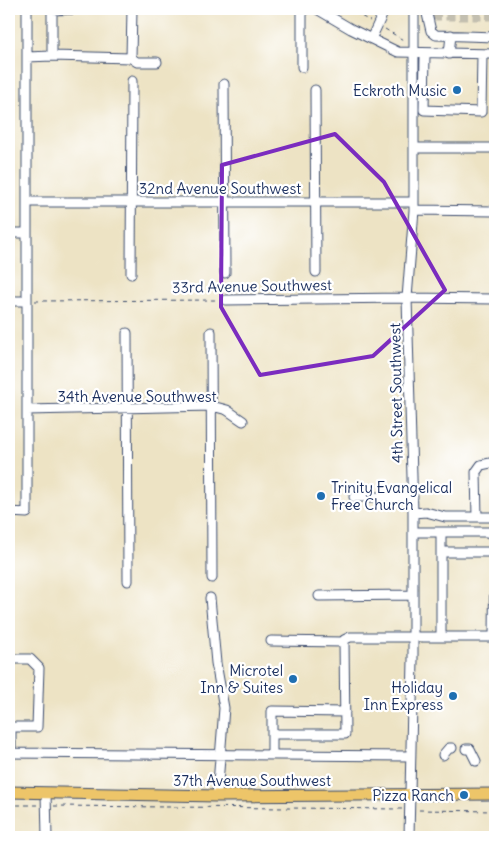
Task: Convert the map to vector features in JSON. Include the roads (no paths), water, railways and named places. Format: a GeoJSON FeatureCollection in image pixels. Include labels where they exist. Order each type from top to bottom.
{"type":"FeatureCollection","features":[{"type":"Feature","properties":{"kind":"main road","name":"37th Avenue Southwest"},"geometry":{"type":"LineString","coordinates":[[9,792],[217,796],[495,794]]}},
{"type":"Feature","properties":{"kind":"street"},"geometry":{"type":"LineString","coordinates":[[9,512],[27,513],[27,9]]}},
{"type":"Feature","properties":{"kind":"street"},"geometry":{"type":"LineString","coordinates":[[52,56],[52,10],[84,9]]}},
{"type":"Feature","properties":{"kind":"street"},"geometry":{"type":"LineString","coordinates":[[132,9],[132,58]]}},
{"type":"Feature","properties":{"kind":"street"},"geometry":{"type":"LineString","coordinates":[[302,9],[302,67]]}},
{"type":"Feature","properties":{"kind":"street"},"geometry":{"type":"LineString","coordinates":[[317,9],[371,40],[398,52],[414,54],[495,54]]}},
{"type":"Feature","properties":{"kind":"street"},"geometry":{"type":"LineString","coordinates":[[371,40],[384,9]]}},
{"type":"Feature","properties":{"kind":"street"},"geometry":{"type":"LineString","coordinates":[[415,9],[430,15],[431,31],[436,34],[495,37]]}},
{"type":"Feature","properties":{"kind":"street","name":"4th Street Southwest"},"geometry":{"type":"LineString","coordinates":[[409,837],[413,637],[413,497],[407,298],[414,206],[415,9]]}},
{"type":"Feature","properties":{"kind":"street"},"geometry":{"type":"LineString","coordinates":[[449,54],[451,35]]}},
{"type":"Feature","properties":{"kind":"street"},"geometry":{"type":"LineString","coordinates":[[425,54],[424,110],[482,112],[482,54]]}},
{"type":"Feature","properties":{"kind":"street"},"geometry":{"type":"LineString","coordinates":[[27,57],[132,58],[137,62],[158,62]]}},
{"type":"Feature","properties":{"kind":"street"},"geometry":{"type":"LineString","coordinates":[[131,274],[132,81]]}},
{"type":"Feature","properties":{"kind":"street"},"geometry":{"type":"LineString","coordinates":[[224,84],[225,273]]}},
{"type":"Feature","properties":{"kind":"street"},"geometry":{"type":"LineString","coordinates":[[316,90],[316,272]]}},
{"type":"Feature","properties":{"kind":"street"},"geometry":{"type":"LineString","coordinates":[[414,148],[495,148]]}},
{"type":"Feature","properties":{"kind":"street","name":"32nd Avenue Southwest"},"geometry":{"type":"LineString","coordinates":[[27,202],[316,202],[495,211]]}},
{"type":"Feature","properties":{"kind":"street"},"geometry":{"type":"LineString","coordinates":[[9,233],[26,233]]}},
{"type":"Feature","properties":{"kind":"street","name":"33rd Avenue Southwest"},"geometry":{"type":"LineString","coordinates":[[226,300],[495,299]]}},
{"type":"Feature","properties":{"kind":"street"},"geometry":{"type":"LineString","coordinates":[[9,300],[26,301]]}},
{"type":"Feature","properties":{"kind":"street"},"geometry":{"type":"LineString","coordinates":[[211,332],[212,578]]}},
{"type":"Feature","properties":{"kind":"street"},"geometry":{"type":"LineString","coordinates":[[128,333],[128,581]]}},
{"type":"Feature","properties":{"kind":"street","name":"34th Avenue Southwest"},"geometry":{"type":"LineString","coordinates":[[27,410],[212,406],[227,410],[243,421]]}},
{"type":"Feature","properties":{"kind":"street"},"geometry":{"type":"LineString","coordinates":[[477,517],[476,472],[481,465],[495,462]]}},
{"type":"Feature","properties":{"kind":"street"},"geometry":{"type":"LineString","coordinates":[[354,497],[413,497]]}},
{"type":"Feature","properties":{"kind":"street"},"geometry":{"type":"LineString","coordinates":[[413,513],[426,512],[446,517],[495,517]]}},
{"type":"Feature","properties":{"kind":"street"},"geometry":{"type":"LineString","coordinates":[[271,641],[344,642],[350,637],[495,637],[495,537],[488,532],[413,532]]}},
{"type":"Feature","properties":{"kind":"street"},"geometry":{"type":"LineString","coordinates":[[441,532],[441,637]]}},
{"type":"Feature","properties":{"kind":"street"},"geometry":{"type":"LineString","coordinates":[[441,552],[494,552]]}},
{"type":"Feature","properties":{"kind":"street"},"geometry":{"type":"LineString","coordinates":[[319,596],[413,595]]}},
{"type":"Feature","properties":{"kind":"street"},"geometry":{"type":"LineString","coordinates":[[210,598],[216,663],[224,708],[217,796]]}},
{"type":"Feature","properties":{"kind":"street"},"geometry":{"type":"LineString","coordinates":[[272,734],[345,734],[344,642]]}},
{"type":"Feature","properties":{"kind":"street"},"geometry":{"type":"LineString","coordinates":[[9,659],[30,659],[39,668],[37,727],[10,727],[10,753],[410,756]]}},
{"type":"Feature","properties":{"kind":"street"},"geometry":{"type":"LineString","coordinates":[[272,755],[272,711],[345,712]]}},
{"type":"Feature","properties":{"kind":"street"},"geometry":{"type":"LineString","coordinates":[[443,755],[449,748],[452,748]]}},
{"type":"Feature","properties":{"kind":"street"},"geometry":{"type":"LineString","coordinates":[[466,749],[470,749],[476,762]]}},
{"type":"Feature","properties":{"kind":"street"},"geometry":{"type":"LineString","coordinates":[[46,793],[47,837]]}},
{"type":"Feature","properties":{"kind":"tunnel"},"geometry":{"type":"LineString","coordinates":[[432,16],[495,16]]}},
{"type":"Feature","properties":{"kind":"place","name":"Eckroth Music"},"geometry":{"type":"Point","coordinates":[457,90]}},
{"type":"Feature","properties":{"kind":"place","name":"Trinity Evangelical Free Church"},"geometry":{"type":"Point","coordinates":[321,496]}},
{"type":"Feature","properties":{"kind":"place","name":"Microtel Inn & Suites"},"geometry":{"type":"Point","coordinates":[293,679]}},
{"type":"Feature","properties":{"kind":"place","name":"Holiday Inn Express"},"geometry":{"type":"Point","coordinates":[453,696]}},
{"type":"Feature","properties":{"kind":"place","name":"Pizza Ranch"},"geometry":{"type":"Point","coordinates":[464,795]}}]}
